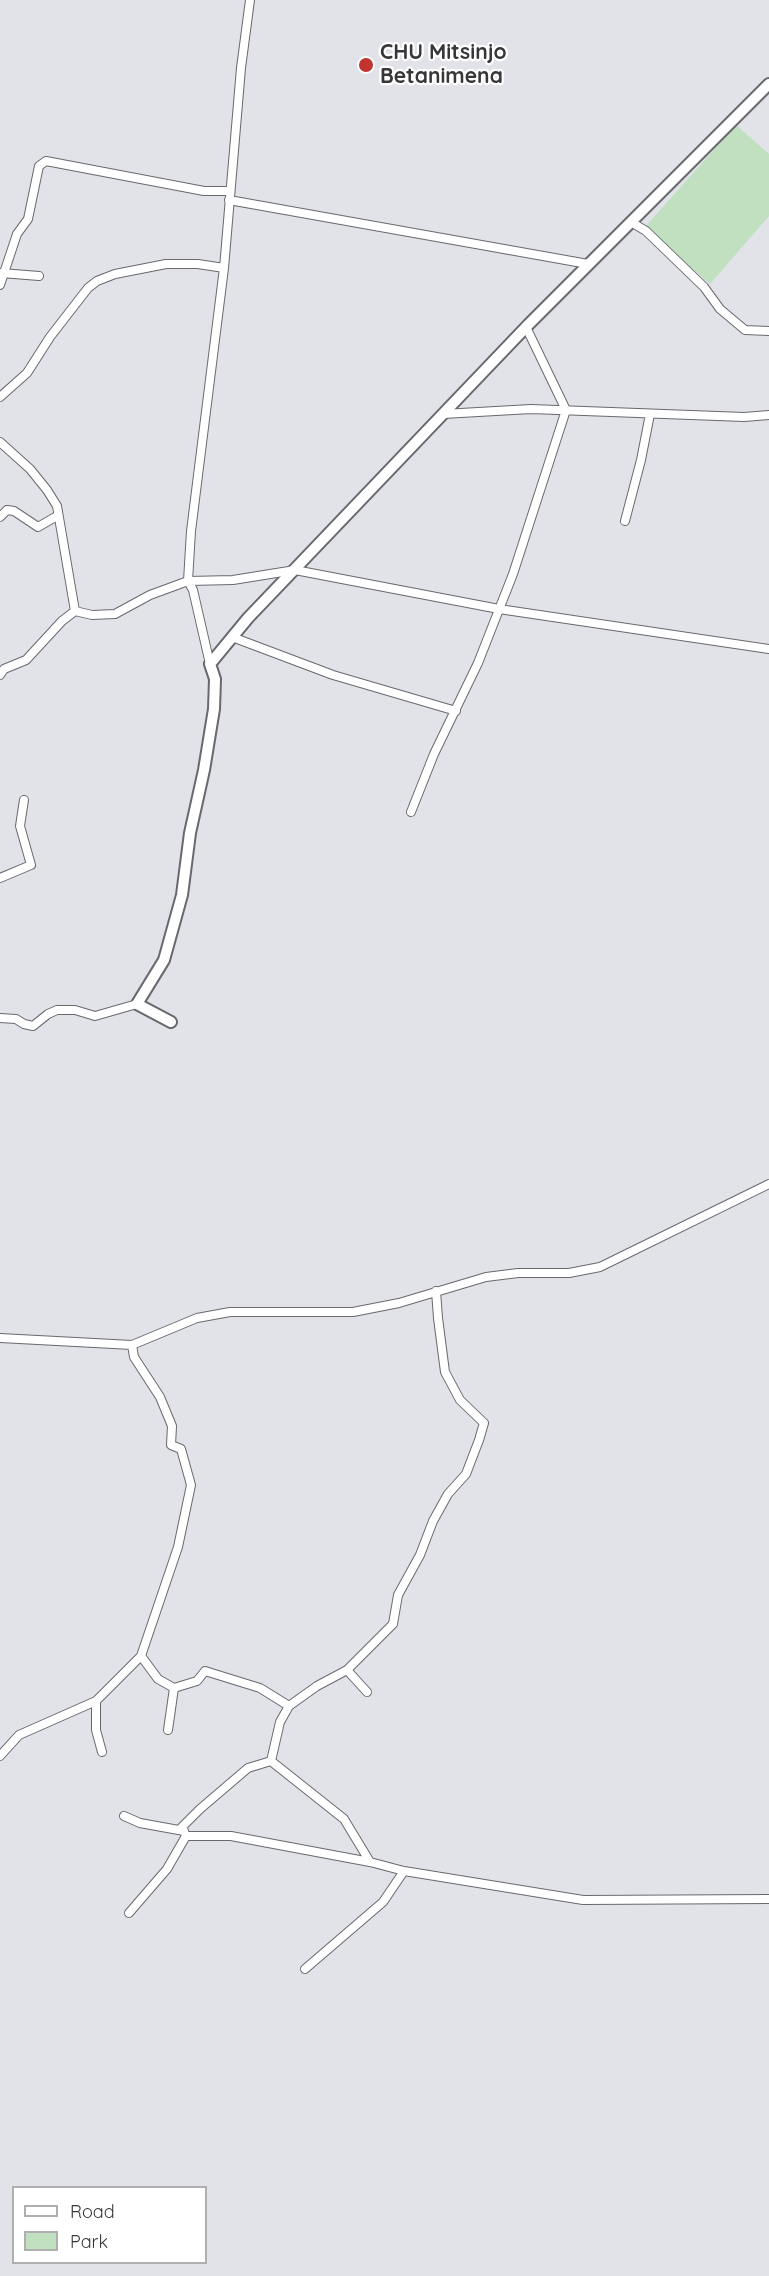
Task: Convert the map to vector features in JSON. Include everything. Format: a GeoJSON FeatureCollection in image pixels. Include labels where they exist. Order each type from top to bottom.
{"type":"FeatureCollection","features":[{"type":"Feature","properties":{"kind":"street"},"geometry":{"type":"LineString","coordinates":[[0,1018],[16,1019],[33,1026],[57,1010],[75,1010],[95,1016],[137,1004],[164,960],[182,895],[190,833],[214,709],[215,679],[193,590],[188,581],[191,531],[224,268],[241,68],[250,0]]}},
{"type":"Feature","properties":{"kind":"street"},"geometry":{"type":"LineString","coordinates":[[210,664],[248,618],[526,327],[769,84]]}},
{"type":"Feature","properties":{"kind":"street"},"geometry":{"type":"LineString","coordinates":[[0,285],[17,234],[28,219],[39,166],[46,161],[204,191],[230,191]]}},
{"type":"Feature","properties":{"kind":"street"},"geometry":{"type":"LineString","coordinates":[[229,200],[588,264]]}},
{"type":"Feature","properties":{"kind":"street"},"geometry":{"type":"LineString","coordinates":[[631,222],[646,231],[704,287],[720,309],[745,330],[769,331]]}},
{"type":"Feature","properties":{"kind":"street"},"geometry":{"type":"LineString","coordinates":[[0,397],[27,373],[88,288],[97,281],[115,274],[166,264],[198,264],[224,268]]}},
{"type":"Feature","properties":{"kind":"street"},"geometry":{"type":"LineString","coordinates":[[3,273],[39,276]]}},
{"type":"Feature","properties":{"kind":"street"},"geometry":{"type":"LineString","coordinates":[[411,812],[434,754],[478,663],[513,574],[566,410],[526,327]]}},
{"type":"Feature","properties":{"kind":"street"},"geometry":{"type":"LineString","coordinates":[[443,414],[531,409],[769,416]]}},
{"type":"Feature","properties":{"kind":"street"},"geometry":{"type":"LineString","coordinates":[[625,521],[650,414]]}},
{"type":"Feature","properties":{"kind":"street"},"geometry":{"type":"LineString","coordinates":[[0,442],[30,469],[57,506],[75,611]]}},
{"type":"Feature","properties":{"kind":"street"},"geometry":{"type":"LineString","coordinates":[[0,517],[7,510],[14,511],[38,527],[57,516]]}},
{"type":"Feature","properties":{"kind":"street"},"geometry":{"type":"LineString","coordinates":[[75,611],[92,615],[115,614],[150,595],[188,581],[233,580],[295,570],[499,609],[769,649]]}},
{"type":"Feature","properties":{"kind":"street"},"geometry":{"type":"LineString","coordinates":[[1,671],[26,660],[62,621],[75,611]]}},
{"type":"Feature","properties":{"kind":"street"},"geometry":{"type":"LineString","coordinates":[[232,637],[333,675],[456,711]]}},
{"type":"Feature","properties":{"kind":"street"},"geometry":{"type":"LineString","coordinates":[[0,878],[31,865],[20,826],[24,800]]}},
{"type":"Feature","properties":{"kind":"street"},"geometry":{"type":"LineString","coordinates":[[137,1004],[171,1022]]}},
{"type":"Feature","properties":{"kind":"street"},"geometry":{"type":"LineString","coordinates":[[0,1338],[132,1345],[197,1318],[230,1312],[352,1312],[399,1303],[486,1277],[518,1273],[569,1273],[600,1268],[769,1184]]}},
{"type":"Feature","properties":{"kind":"street"},"geometry":{"type":"LineString","coordinates":[[271,1761],[280,1722],[289,1706],[316,1686],[347,1670],[393,1624],[398,1595],[420,1555],[433,1521],[448,1494],[466,1474],[484,1423],[460,1400],[445,1372],[436,1291]]}},
{"type":"Feature","properties":{"kind":"street"},"geometry":{"type":"LineString","coordinates":[[0,1756],[19,1735],[96,1701],[141,1656],[178,1547],[191,1485],[181,1449],[171,1445],[172,1426],[160,1397],[134,1357],[132,1345]]}},
{"type":"Feature","properties":{"kind":"street"},"geometry":{"type":"LineString","coordinates":[[141,1656],[158,1679],[174,1688],[197,1681],[205,1671],[260,1688],[289,1706]]}},
{"type":"Feature","properties":{"kind":"street"},"geometry":{"type":"LineString","coordinates":[[347,1670],[367,1692]]}},
{"type":"Feature","properties":{"kind":"street"},"geometry":{"type":"LineString","coordinates":[[168,1730],[174,1688]]}},
{"type":"Feature","properties":{"kind":"street"},"geometry":{"type":"LineString","coordinates":[[96,1701],[96,1730],[102,1752]]}},
{"type":"Feature","properties":{"kind":"street"},"geometry":{"type":"LineString","coordinates":[[185,1833],[182,1827],[248,1768],[271,1761]]}},
{"type":"Feature","properties":{"kind":"street"},"geometry":{"type":"LineString","coordinates":[[271,1761],[344,1819],[370,1862]]}},
{"type":"Feature","properties":{"kind":"street"},"geometry":{"type":"LineString","coordinates":[[124,1816],[140,1823],[185,1833],[231,1836],[370,1862],[404,1871],[584,1900],[769,1899]]}},
{"type":"Feature","properties":{"kind":"street"},"geometry":{"type":"LineString","coordinates":[[129,1913],[167,1869],[185,1833]]}},
{"type":"Feature","properties":{"kind":"street"},"geometry":{"type":"LineString","coordinates":[[305,1970],[383,1902],[404,1871]]}},
{"type":"Feature","properties":{"kind":"green space"},"geometry":{"type":"Polygon","coordinates":[[[736,125],[769,154],[769,216],[710,284],[645,227],[736,125]]]}},
{"type":"Feature","properties":{"kind":"place","name":"CHU Mitsinjo Betanimena"},"geometry":{"type":"Point","coordinates":[366,65]}}]}
